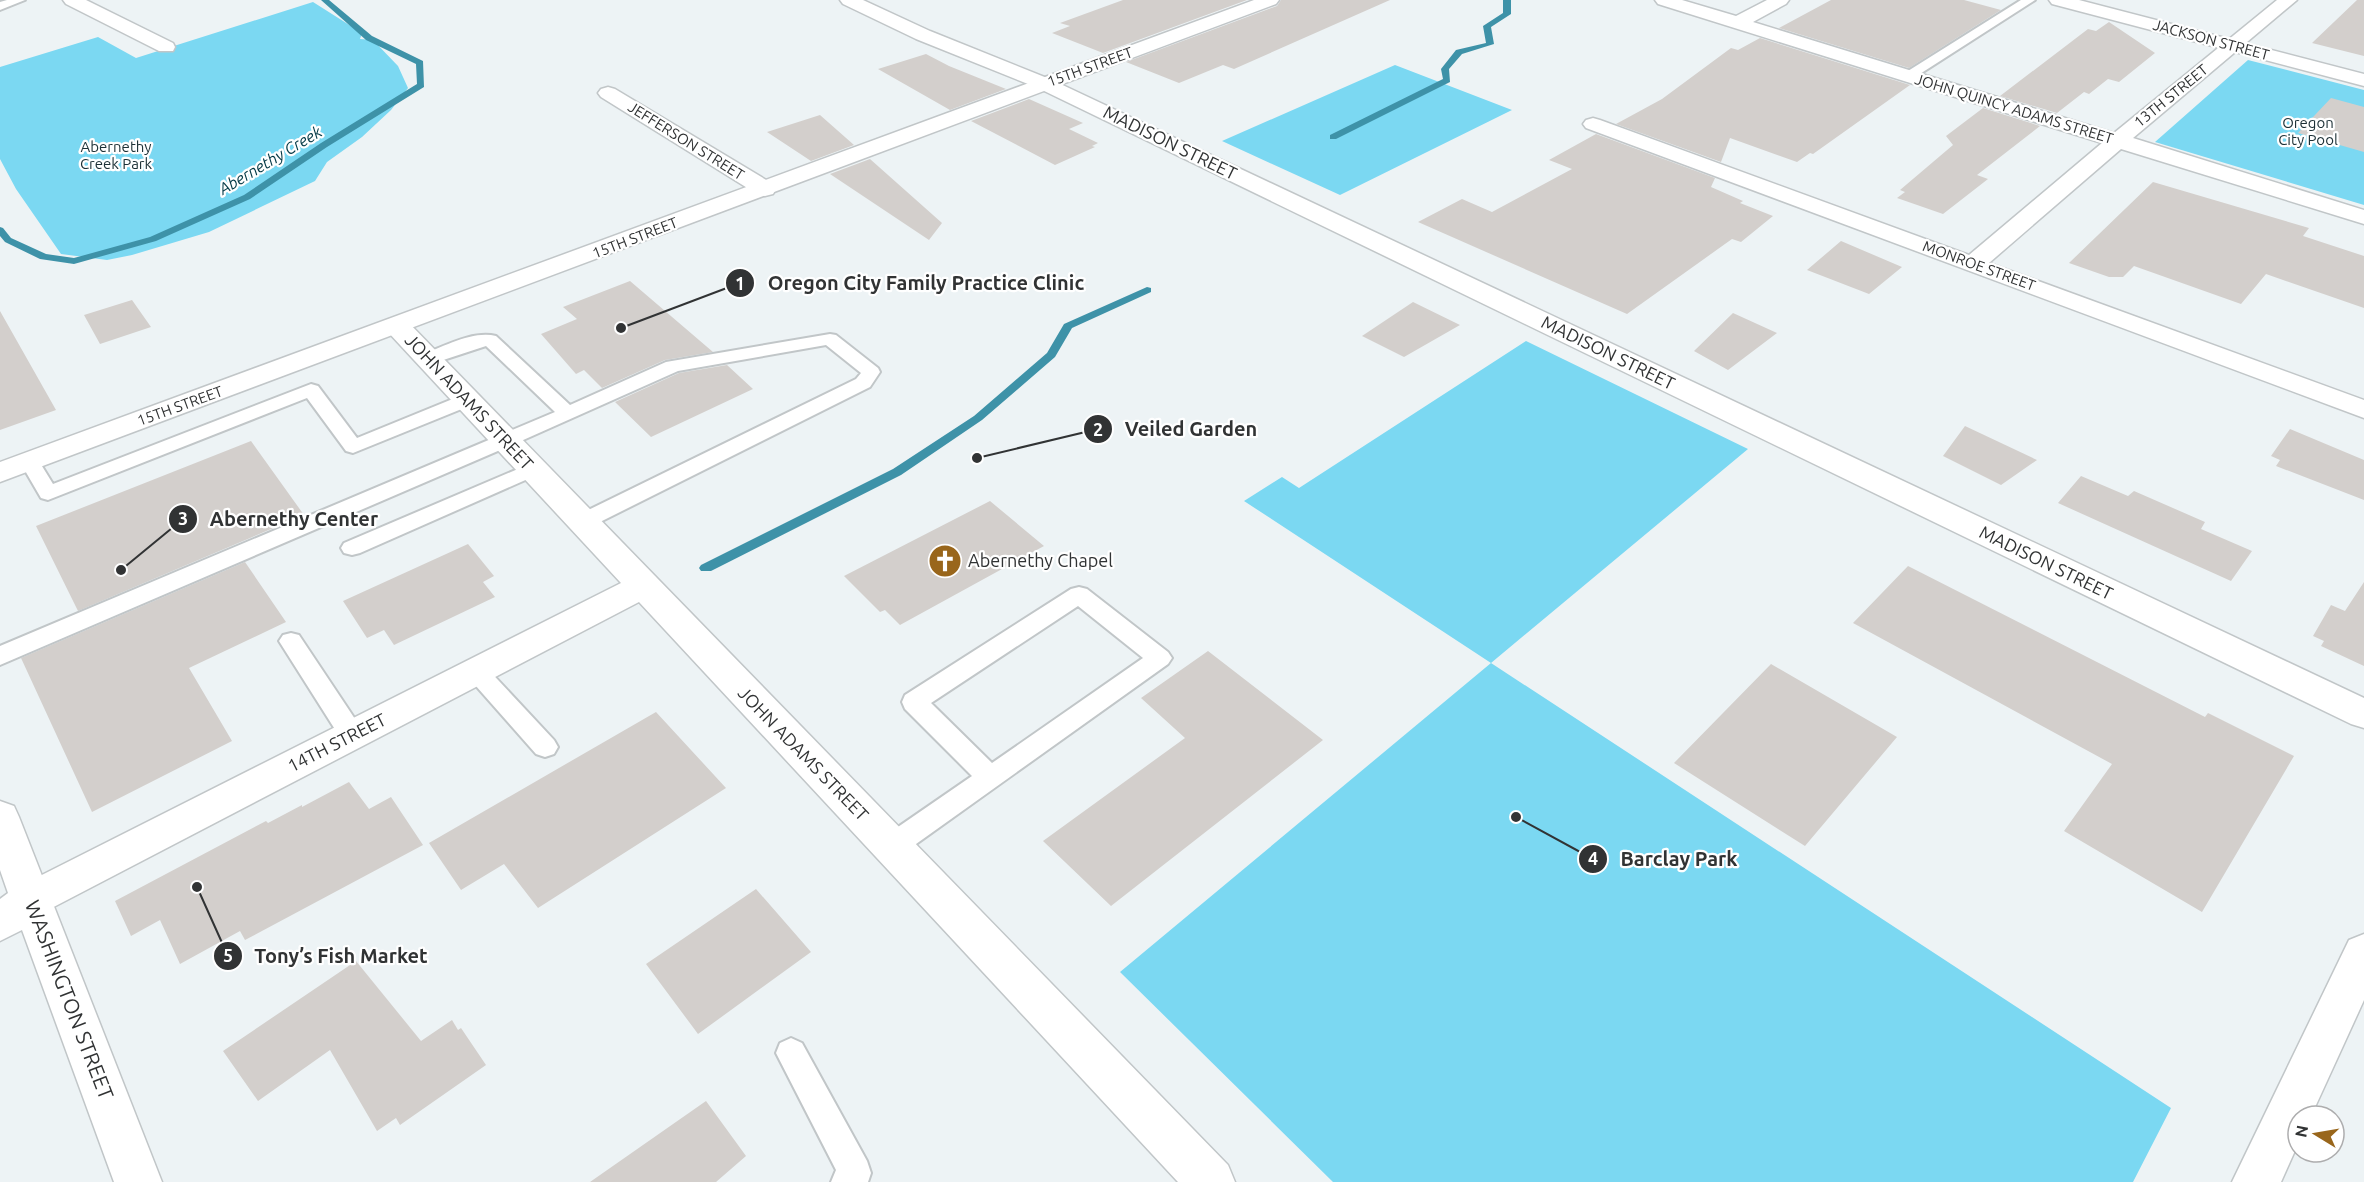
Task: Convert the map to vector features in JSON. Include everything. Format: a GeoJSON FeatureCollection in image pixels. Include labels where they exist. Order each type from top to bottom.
{"type":"FeatureCollection","features":[{"type":"Feature","properties":{"kind":"street"},"geometry":{"type":"LineString","coordinates":[[72,0],[166,47]]}},
{"type":"Feature","properties":{"kind":"street","name":"MADISON STREET"},"geometry":{"type":"LineString","coordinates":[[849,0],[923,35],[1045,84],[2364,714]]}},
{"type":"Feature","properties":{"kind":"street","name":"15TH STREET"},"geometry":{"type":"LineString","coordinates":[[0,473],[1270,0]]}},
{"type":"Feature","properties":{"kind":"street","name":"JOHN QUINCY ADAMS STREET"},"geometry":{"type":"LineString","coordinates":[[1664,0],[2364,217]]}},
{"type":"Feature","properties":{"kind":"street"},"geometry":{"type":"LineString","coordinates":[[1739,22],[1780,0]]}},
{"type":"Feature","properties":{"kind":"street","name":"JACKSON STREET"},"geometry":{"type":"LineString","coordinates":[[2058,0],[2364,80]]}},
{"type":"Feature","properties":{"kind":"street","name":"13TH STREET"},"geometry":{"type":"LineString","coordinates":[[1972,264],[2288,0]]}},
{"type":"Feature","properties":{"kind":"street","name":"JEFFERSON STREET"},"geometry":{"type":"LineString","coordinates":[[608,93],[765,189]]}},
{"type":"Feature","properties":{"kind":"street","name":"MONROE STREET"},"geometry":{"type":"LineString","coordinates":[[1593,124],[2364,410]]}},
{"type":"Feature","properties":{"kind":"street","name":"JOHN ADAMS STREET"},"geometry":{"type":"LineString","coordinates":[[397,326],[1211,1182]]}},
{"type":"Feature","properties":{"kind":"street","name":"14TH STREET"},"geometry":{"type":"LineString","coordinates":[[10,911],[642,586]]}},
{"type":"Feature","properties":{"kind":"street","name":"WASHINGTON STREET"},"geometry":{"type":"LineString","coordinates":[[0,817],[10,911],[138,1182]]}},
{"type":"Feature","properties":{"kind":"street"},"geometry":{"type":"LineString","coordinates":[[2265,1178],[2285,1124],[2364,953]]}},
{"type":"Feature","properties":{"kind":"lane"},"geometry":{"type":"LineString","coordinates":[[0,6],[19,0]]}},
{"type":"Feature","properties":{"kind":"lane"},"geometry":{"type":"LineString","coordinates":[[1907,76],[2029,0]]}},
{"type":"Feature","properties":{"kind":"lane"},"geometry":{"type":"LineString","coordinates":[[0,656],[505,441],[673,366],[830,339],[871,372],[863,383],[582,522]]}},
{"type":"Feature","properties":{"kind":"lane"},"geometry":{"type":"LineString","coordinates":[[428,359],[476,342],[490,340],[566,412]]}},
{"type":"Feature","properties":{"kind":"lane"},"geometry":{"type":"LineString","coordinates":[[30,462],[48,493],[311,390],[353,447],[467,400]]}},
{"type":"Feature","properties":{"kind":"lane"},"geometry":{"type":"LineString","coordinates":[[352,548],[532,469]]}},
{"type":"Feature","properties":{"kind":"lane"},"geometry":{"type":"LineString","coordinates":[[891,846],[990,777],[1160,658],[1078,595],[914,702],[990,777]]}},
{"type":"Feature","properties":{"kind":"lane"},"geometry":{"type":"LineString","coordinates":[[291,641],[352,735]]}},
{"type":"Feature","properties":{"kind":"lane"},"geometry":{"type":"LineString","coordinates":[[476,671],[545,747]]}},
{"type":"Feature","properties":{"kind":"lane"},"geometry":{"type":"LineString","coordinates":[[791,1053],[855,1173],[847,1182]]}},
{"type":"Feature","properties":{"kind":"green space","name":"Abernethy Creek Park"},"geometry":{"type":"Polygon","coordinates":[[[313,2],[362,33],[360,39],[373,40],[398,66],[408,88],[391,110],[362,137],[327,162],[315,181],[209,232],[107,260],[61,254],[16,189],[0,159],[0,67],[98,37],[136,58],[313,2]]]}},
{"type":"Feature","properties":{"kind":"green space","name":"Oregon City Pool"},"geometry":{"type":"Polygon","coordinates":[[[2248,60],[2364,90],[2364,205],[2155,142],[2248,60]]]}},
{"type":"Feature","properties":{"kind":"green space"},"geometry":{"type":"Polygon","coordinates":[[[1395,65],[1512,110],[1340,195],[1222,141],[1395,65]]]}},
{"type":"Feature","properties":{"kind":"green space"},"geometry":{"type":"Polygon","coordinates":[[[1526,341],[1748,449],[1491,663],[1244,501],[1282,477],[1299,488],[1526,341]]]}},
{"type":"Feature","properties":{"kind":"green space"},"geometry":{"type":"Polygon","coordinates":[[[1491,663],[2171,1108],[2133,1182],[1333,1182],[1120,972],[1491,663]]]}},
{"type":"Feature","properties":{"kind":"building"},"geometry":{"type":"Polygon","coordinates":[[[1123,0],[1247,0],[1103,53],[1052,33],[1070,26],[1060,23],[1123,0]]]}},
{"type":"Feature","properties":{"kind":"building"},"geometry":{"type":"Polygon","coordinates":[[[1281,0],[1390,0],[1234,69],[1223,65],[1179,83],[1126,62],[1277,6],[1281,0]]]}},
{"type":"Feature","properties":{"kind":"building"},"geometry":{"type":"Polygon","coordinates":[[[1831,0],[1964,0],[2001,10],[1909,68],[1779,28],[1831,0]]]}},
{"type":"Feature","properties":{"kind":"building"},"geometry":{"type":"Polygon","coordinates":[[[2357,0],[2364,0],[2364,56],[2312,43],[2357,0]]]}},
{"type":"Feature","properties":{"kind":"building"},"geometry":{"type":"Polygon","coordinates":[[[2109,22],[2155,53],[2119,82],[2108,79],[2089,94],[2084,92],[2057,113],[2000,96],[2088,29],[2096,31],[2109,22]]]}},
{"type":"Feature","properties":{"kind":"building"},"geometry":{"type":"Polygon","coordinates":[[[1760,38],[1910,85],[1813,154],[1810,153],[1797,162],[1730,138],[1721,162],[1616,124],[1662,99],[1731,48],[1738,50],[1760,38]]]}},
{"type":"Feature","properties":{"kind":"building"},"geometry":{"type":"Polygon","coordinates":[[[926,54],[1006,89],[950,110],[878,69],[926,54]]]}},
{"type":"Feature","properties":{"kind":"building","name":"Oregon City Pool"},"geometry":{"type":"Polygon","coordinates":[[[2331,98],[2364,107],[2364,152],[2298,133],[2331,98]]]}},
{"type":"Feature","properties":{"kind":"building"},"geometry":{"type":"Polygon","coordinates":[[[1029,99],[1083,123],[1069,129],[1098,143],[1092,146],[1095,147],[1055,165],[971,121],[1029,99]]]}},
{"type":"Feature","properties":{"kind":"building"},"geometry":{"type":"Polygon","coordinates":[[[1983,108],[2040,126],[1977,175],[1988,179],[1943,214],[1897,198],[1905,192],[1900,190],[1953,145],[1946,136],[1983,108]]]}},
{"type":"Feature","properties":{"kind":"building"},"geometry":{"type":"Polygon","coordinates":[[[820,115],[854,145],[811,161],[767,132],[820,115]]]}},
{"type":"Feature","properties":{"kind":"building"},"geometry":{"type":"Polygon","coordinates":[[[1596,134],[1715,178],[1711,187],[1743,201],[1740,203],[1773,216],[1741,242],[1732,239],[1627,314],[1418,222],[1462,199],[1492,212],[1572,169],[1549,160],[1596,134]]]}},
{"type":"Feature","properties":{"kind":"building"},"geometry":{"type":"Polygon","coordinates":[[[870,159],[942,223],[929,240],[830,174],[870,159]]]}},
{"type":"Feature","properties":{"kind":"building"},"geometry":{"type":"Polygon","coordinates":[[[2153,182],[2309,228],[2303,236],[2364,256],[2364,308],[2266,274],[2241,304],[2134,266],[2123,277],[2109,277],[2069,263],[2153,182]]]}},
{"type":"Feature","properties":{"kind":"building"},"geometry":{"type":"Polygon","coordinates":[[[1841,241],[1902,267],[1869,294],[1807,270],[1841,241]]]}},
{"type":"Feature","properties":{"kind":"building"},"geometry":{"type":"Polygon","coordinates":[[[630,281],[713,352],[665,360],[602,388],[584,370],[576,374],[541,334],[577,319],[563,307],[630,281]]]}},
{"type":"Feature","properties":{"kind":"building"},"geometry":{"type":"Polygon","coordinates":[[[132,300],[151,327],[100,344],[84,315],[132,300]]]}},
{"type":"Feature","properties":{"kind":"building"},"geometry":{"type":"Polygon","coordinates":[[[1413,302],[1460,325],[1404,357],[1362,336],[1413,302]]]}},
{"type":"Feature","properties":{"kind":"building"},"geometry":{"type":"Polygon","coordinates":[[[0,311],[56,410],[0,430],[0,311]]]}},
{"type":"Feature","properties":{"kind":"building"},"geometry":{"type":"Polygon","coordinates":[[[1733,313],[1777,333],[1728,370],[1694,351],[1733,313]]]}},
{"type":"Feature","properties":{"kind":"building"},"geometry":{"type":"Polygon","coordinates":[[[727,365],[753,389],[651,437],[615,402],[679,373],[727,365]]]}},
{"type":"Feature","properties":{"kind":"building"},"geometry":{"type":"Polygon","coordinates":[[[1965,426],[2037,460],[2001,485],[1943,456],[1965,426]]]}},
{"type":"Feature","properties":{"kind":"building"},"geometry":{"type":"Polygon","coordinates":[[[2290,429],[2364,460],[2364,500],[2276,466],[2280,460],[2271,456],[2290,429]]]}},
{"type":"Feature","properties":{"kind":"building"},"geometry":{"type":"Polygon","coordinates":[[[251,441],[304,515],[78,611],[36,526],[251,441]]]}},
{"type":"Feature","properties":{"kind":"building"},"geometry":{"type":"Polygon","coordinates":[[[2081,476],[2128,496],[2134,491],[2205,522],[2201,529],[2252,551],[2231,581],[2058,503],[2081,476]]]}},
{"type":"Feature","properties":{"kind":"building","name":"Abernethy Chapel"},"geometry":{"type":"Polygon","coordinates":[[[990,501],[1044,546],[900,625],[885,610],[880,612],[844,576],[990,501]]]}},
{"type":"Feature","properties":{"kind":"building"},"geometry":{"type":"Polygon","coordinates":[[[468,544],[494,576],[483,582],[495,597],[394,645],[384,630],[367,638],[343,601],[468,544]]]}},
{"type":"Feature","properties":{"kind":"building"},"geometry":{"type":"Polygon","coordinates":[[[245,562],[286,622],[189,668],[232,741],[92,812],[21,658],[245,562]]]}},
{"type":"Feature","properties":{"kind":"building"},"geometry":{"type":"Polygon","coordinates":[[[1908,566],[2205,717],[2208,713],[2294,756],[2202,912],[2064,831],[2112,764],[1853,623],[1908,566]]]}},
{"type":"Feature","properties":{"kind":"building"},"geometry":{"type":"Polygon","coordinates":[[[2364,582],[2364,666],[2321,646],[2324,641],[2313,636],[2331,605],[2345,611],[2364,582]]]}},
{"type":"Feature","properties":{"kind":"building"},"geometry":{"type":"Polygon","coordinates":[[[1208,651],[1323,740],[1111,906],[1043,841],[1185,738],[1141,698],[1208,651]]]}},
{"type":"Feature","properties":{"kind":"building"},"geometry":{"type":"Polygon","coordinates":[[[1771,664],[1897,737],[1805,846],[1674,763],[1771,664]]]}},
{"type":"Feature","properties":{"kind":"building"},"geometry":{"type":"Polygon","coordinates":[[[656,712],[726,788],[538,908],[504,864],[461,890],[429,843],[656,712]]]}},
{"type":"Feature","properties":{"kind":"building"},"geometry":{"type":"Polygon","coordinates":[[[349,782],[369,809],[391,797],[423,845],[245,940],[240,931],[180,964],[160,920],[131,936],[115,901],[266,821],[268,823],[349,782]]]}},
{"type":"Feature","properties":{"kind":"building"},"geometry":{"type":"Polygon","coordinates":[[[756,889],[811,952],[698,1034],[646,964],[756,889]]]}},
{"type":"Feature","properties":{"kind":"building"},"geometry":{"type":"Polygon","coordinates":[[[356,961],[421,1041],[452,1020],[458,1030],[461,1028],[486,1065],[400,1125],[396,1118],[377,1131],[330,1050],[258,1101],[223,1051],[356,961]]]}},
{"type":"Feature","properties":{"kind":"building"},"geometry":{"type":"Polygon","coordinates":[[[706,1101],[746,1156],[716,1182],[590,1182],[706,1101]]]}},
{"type":"Feature","properties":{"kind":"waterway","name":"Abernethy Creek"},"geometry":{"type":"LineString","coordinates":[[0,230],[8,240],[44,257],[74,261],[153,239],[247,197],[324,145],[421,85],[420,63],[369,38],[325,0]]}},
{"type":"Feature","properties":{"kind":"waterway"},"geometry":{"type":"LineString","coordinates":[[1333,137],[1447,80],[1445,69],[1459,52],[1490,44],[1487,26],[1507,14],[1507,0]]}},
{"type":"Feature","properties":{"kind":"waterway"},"geometry":{"type":"LineString","coordinates":[[706,568],[897,472],[978,418],[1051,355],[1068,326],[1147,290]]}},
{"type":"Feature","properties":{"kind":"place","name":"Oregon City Family Practice Clinic"},"geometry":{"type":"Point","coordinates":[621,328]}},
{"type":"Feature","properties":{"kind":"place","name":"Veiled Garden"},"geometry":{"type":"Point","coordinates":[977,458]}},
{"type":"Feature","properties":{"kind":"place","name":"Abernethy Chapel"},"geometry":{"type":"Point","coordinates":[945,561]}},
{"type":"Feature","properties":{"kind":"place","name":"Abernethy Center"},"geometry":{"type":"Point","coordinates":[121,570]}},
{"type":"Feature","properties":{"kind":"place","name":"Barclay Park"},"geometry":{"type":"Point","coordinates":[1516,817]}},
{"type":"Feature","properties":{"kind":"place","name":"Tony’s Fish Market"},"geometry":{"type":"Point","coordinates":[197,887]}}]}
